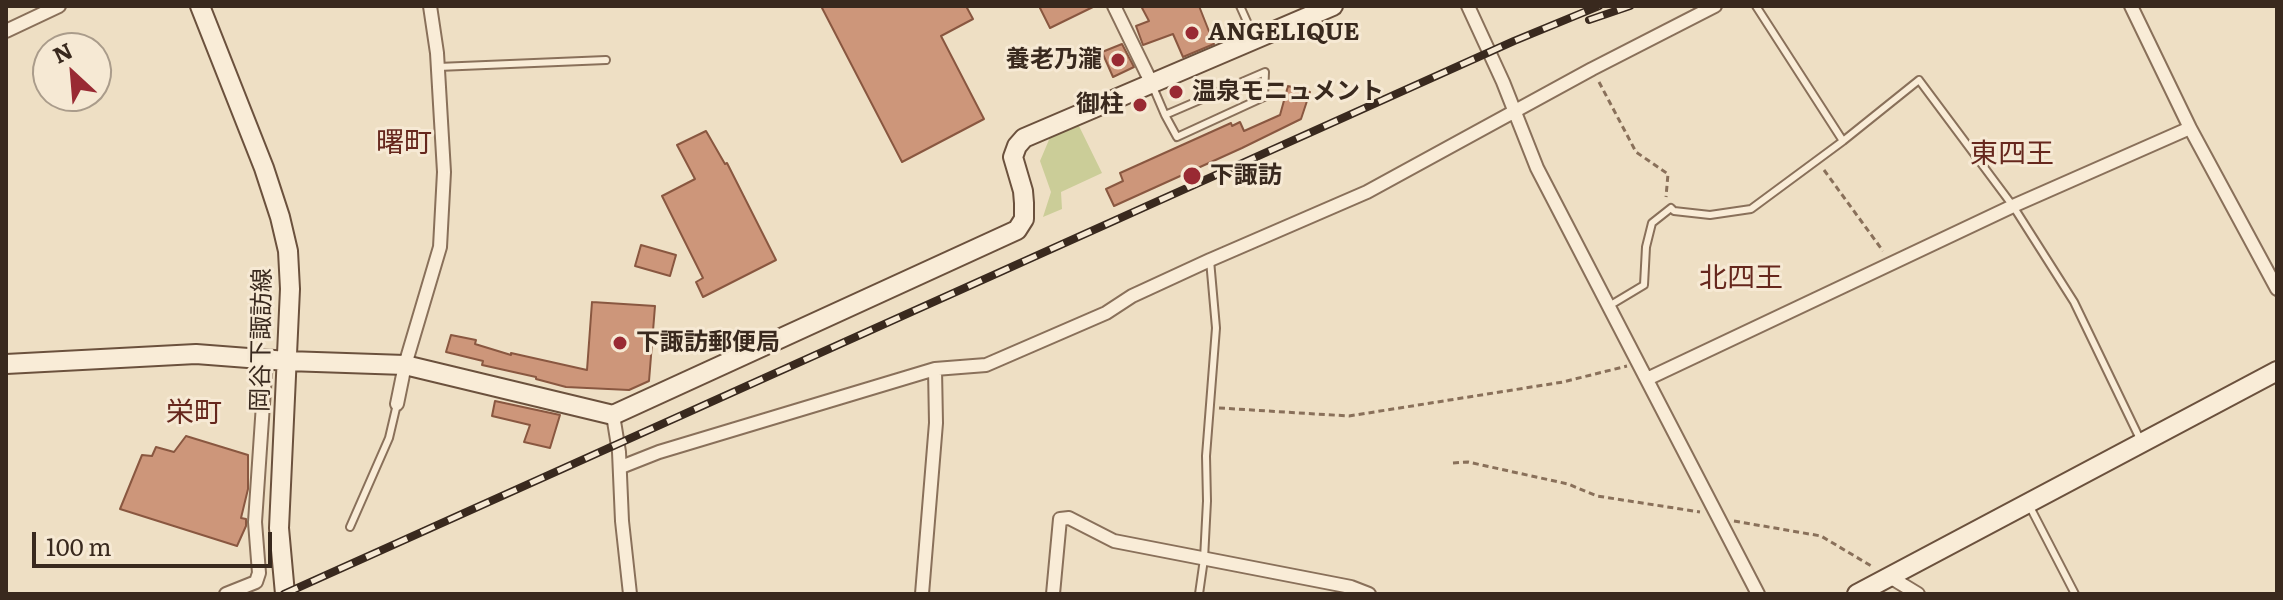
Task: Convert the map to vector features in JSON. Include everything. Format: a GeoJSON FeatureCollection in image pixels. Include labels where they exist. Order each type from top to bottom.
{"type":"FeatureCollection","features":[{"type":"Feature","properties":{"kind":"street"},"geometry":{"type":"LineString","coordinates":[[6,31],[59,6]]}},
{"type":"Feature","properties":{"kind":"street","name":"岡谷下諏訪線"},"geometry":{"type":"LineString","coordinates":[[200,6],[264,168],[288,251],[290,289],[279,528],[285,594]]}},
{"type":"Feature","properties":{"kind":"street"},"geometry":{"type":"LineString","coordinates":[[397,404],[405,365],[440,247],[444,172],[438,67],[430,6]]}},
{"type":"Feature","properties":{"kind":"street"},"geometry":{"type":"LineString","coordinates":[[1114,6],[1151,82]]}},
{"type":"Feature","properties":{"kind":"street"},"geometry":{"type":"LineString","coordinates":[[6,364],[196,354],[405,365],[613,415],[1017,230],[1024,219],[1024,203],[1013,157],[1024,138],[1333,6]]}},
{"type":"Feature","properties":{"kind":"street"},"geometry":{"type":"LineString","coordinates":[[1468,6],[1503,82],[1537,168],[1758,594]]}},
{"type":"Feature","properties":{"kind":"street"},"geometry":{"type":"LineString","coordinates":[[621,467],[659,452],[935,369],[986,365],[1106,313],[1132,296],[1210,260],[1367,192],[1513,111],[1715,6]]}},
{"type":"Feature","properties":{"kind":"street"},"geometry":{"type":"LineString","coordinates":[[2131,6],[2190,128],[2277,289]]}},
{"type":"Feature","properties":{"kind":"street"},"geometry":{"type":"LineString","coordinates":[[1647,379],[2013,206],[2190,128]]}},
{"type":"Feature","properties":{"kind":"street"},"geometry":{"type":"LineString","coordinates":[[226,594],[256,582],[259,573],[255,522],[266,360]]}},
{"type":"Feature","properties":{"kind":"street"},"geometry":{"type":"LineString","coordinates":[[922,594],[936,423],[935,369]]}},
{"type":"Feature","properties":{"kind":"street"},"geometry":{"type":"LineString","coordinates":[[1857,594],[2277,371]]}},
{"type":"Feature","properties":{"kind":"street"},"geometry":{"type":"LineString","coordinates":[[613,415],[621,467],[622,521],[630,594]]}},
{"type":"Feature","properties":{"kind":"street"},"geometry":{"type":"LineString","coordinates":[[1053,594],[1060,519],[1069,518],[1114,541],[1351,587],[1369,594]]}},
{"type":"Feature","properties":{"kind":"street"},"geometry":{"type":"LineString","coordinates":[[1890,577],[1918,594]]}},
{"type":"Feature","properties":{"kind":"lane"},"geometry":{"type":"LineString","coordinates":[[1240,6],[1255,39]]}},
{"type":"Feature","properties":{"kind":"lane"},"geometry":{"type":"LineString","coordinates":[[1756,6],[1843,141]]}},
{"type":"Feature","properties":{"kind":"lane"},"geometry":{"type":"LineString","coordinates":[[438,67],[606,60]]}},
{"type":"Feature","properties":{"kind":"lane"},"geometry":{"type":"LineString","coordinates":[[1151,82],[1165,115],[1177,137],[1264,97],[1265,72],[1165,115]]}},
{"type":"Feature","properties":{"kind":"lane"},"geometry":{"type":"LineString","coordinates":[[1609,306],[1644,285],[1646,247],[1652,223],[1671,208],[1674,211],[1710,215],[1751,209],[1919,80],[2013,206],[2074,302],[2141,442]]}},
{"type":"Feature","properties":{"kind":"lane"},"geometry":{"type":"LineString","coordinates":[[1199,594],[1204,559],[1206,456],[1216,328],[1210,260]]}},
{"type":"Feature","properties":{"kind":"lane"},"geometry":{"type":"LineString","coordinates":[[350,527],[389,438],[397,404]]}},
{"type":"Feature","properties":{"kind":"lane"},"geometry":{"type":"LineString","coordinates":[[2028,504],[2075,594]]}},
{"type":"Feature","properties":{"kind":"path"},"geometry":{"type":"LineString","coordinates":[[1592,69],[1636,152],[1668,174],[1666,197],[1671,208]]}},
{"type":"Feature","properties":{"kind":"path"},"geometry":{"type":"LineString","coordinates":[[1817,160],[1891,263]]}},
{"type":"Feature","properties":{"kind":"path"},"geometry":{"type":"LineString","coordinates":[[1211,408],[1349,416],[1563,382],[1638,364]]}},
{"type":"Feature","properties":{"kind":"path"},"geometry":{"type":"LineString","coordinates":[[1453,463],[1468,462],[1568,484],[1597,496],[1718,514],[1821,536],[1890,577]]}},
{"type":"Feature","properties":{"kind":"green space"},"geometry":{"type":"Polygon","coordinates":[[[1078,124],[1102,173],[1061,192],[1062,209],[1043,217],[1051,192],[1040,161],[1051,135],[1078,124]]]}},
{"type":"Feature","properties":{"kind":"building"},"geometry":{"type":"Polygon","coordinates":[[[821,6],[966,6],[973,19],[941,36],[984,119],[902,162],[821,6]]]}},
{"type":"Feature","properties":{"kind":"building"},"geometry":{"type":"Polygon","coordinates":[[[1039,6],[1095,6],[1050,28],[1039,6]]]}},
{"type":"Feature","properties":{"kind":"building"},"geometry":{"type":"Polygon","coordinates":[[[1141,6],[1199,6],[1214,44],[1183,57],[1173,34],[1143,45],[1136,26],[1149,21],[1141,6]]]}},
{"type":"Feature","properties":{"kind":"building","name":"養老乃瀧"},"geometry":{"type":"Polygon","coordinates":[[[1122,44],[1134,67],[1113,77],[1102,52],[1122,44]]]}},
{"type":"Feature","properties":{"kind":"building"},"geometry":{"type":"Polygon","coordinates":[[[1288,86],[1310,92],[1301,119],[1114,206],[1106,189],[1123,181],[1120,173],[1231,123],[1232,126],[1240,122],[1244,131],[1280,115],[1288,86]]]}},
{"type":"Feature","properties":{"kind":"building"},"geometry":{"type":"Polygon","coordinates":[[[706,131],[727,163],[776,260],[703,297],[696,282],[703,278],[662,196],[695,179],[677,145],[706,131]]]}},
{"type":"Feature","properties":{"kind":"building"},"geometry":{"type":"Polygon","coordinates":[[[641,245],[676,255],[670,276],[635,266],[641,245]]]}},
{"type":"Feature","properties":{"kind":"building","name":"下諏訪郵便局"},"geometry":{"type":"Polygon","coordinates":[[[592,302],[655,306],[649,381],[629,390],[566,387],[446,352],[451,335],[476,340],[475,344],[511,355],[587,370],[592,302]]]}},
{"type":"Feature","properties":{"kind":"building"},"geometry":{"type":"Polygon","coordinates":[[[495,401],[560,415],[550,448],[524,442],[530,425],[492,416],[495,401]]]}},
{"type":"Feature","properties":{"kind":"building"},"geometry":{"type":"Polygon","coordinates":[[[186,436],[248,455],[248,489],[241,518],[246,519],[246,526],[237,546],[120,509],[142,455],[152,456],[156,447],[174,452],[186,436]]]}},
{"type":"Feature","properties":{"kind":"railway"},"geometry":{"type":"LineString","coordinates":[[284,594],[1514,41],[1599,6]]}},
{"type":"Feature","properties":{"kind":"railway"},"geometry":{"type":"LineString","coordinates":[[1589,20],[1630,6]]}},
{"type":"Feature","properties":{"kind":"place","name":"ANGELIQUE"},"geometry":{"type":"Point","coordinates":[1192,33]}},
{"type":"Feature","properties":{"kind":"place","name":"養老乃瀧"},"geometry":{"type":"Point","coordinates":[1118,60]}},
{"type":"Feature","properties":{"kind":"place","name":"温泉モニュメント"},"geometry":{"type":"Point","coordinates":[1176,92]}},
{"type":"Feature","properties":{"kind":"place","name":"御柱"},"geometry":{"type":"Point","coordinates":[1140,105]}},
{"type":"Feature","properties":{"kind":"place","name":"下諏訪"},"geometry":{"type":"Point","coordinates":[1192,176]}},
{"type":"Feature","properties":{"kind":"place","name":"下諏訪郵便局"},"geometry":{"type":"Point","coordinates":[620,343]}},
{"type":"Feature","properties":{"kind":"district","name":"曙町"},"geometry":{"type":"Point","coordinates":[404,144]}},
{"type":"Feature","properties":{"kind":"district","name":"東四王"},"geometry":{"type":"Point","coordinates":[2012,155]}},
{"type":"Feature","properties":{"kind":"district","name":"北四王"},"geometry":{"type":"Point","coordinates":[1741,279]}},
{"type":"Feature","properties":{"kind":"district","name":"栄町"},"geometry":{"type":"Point","coordinates":[194,414]}}]}
